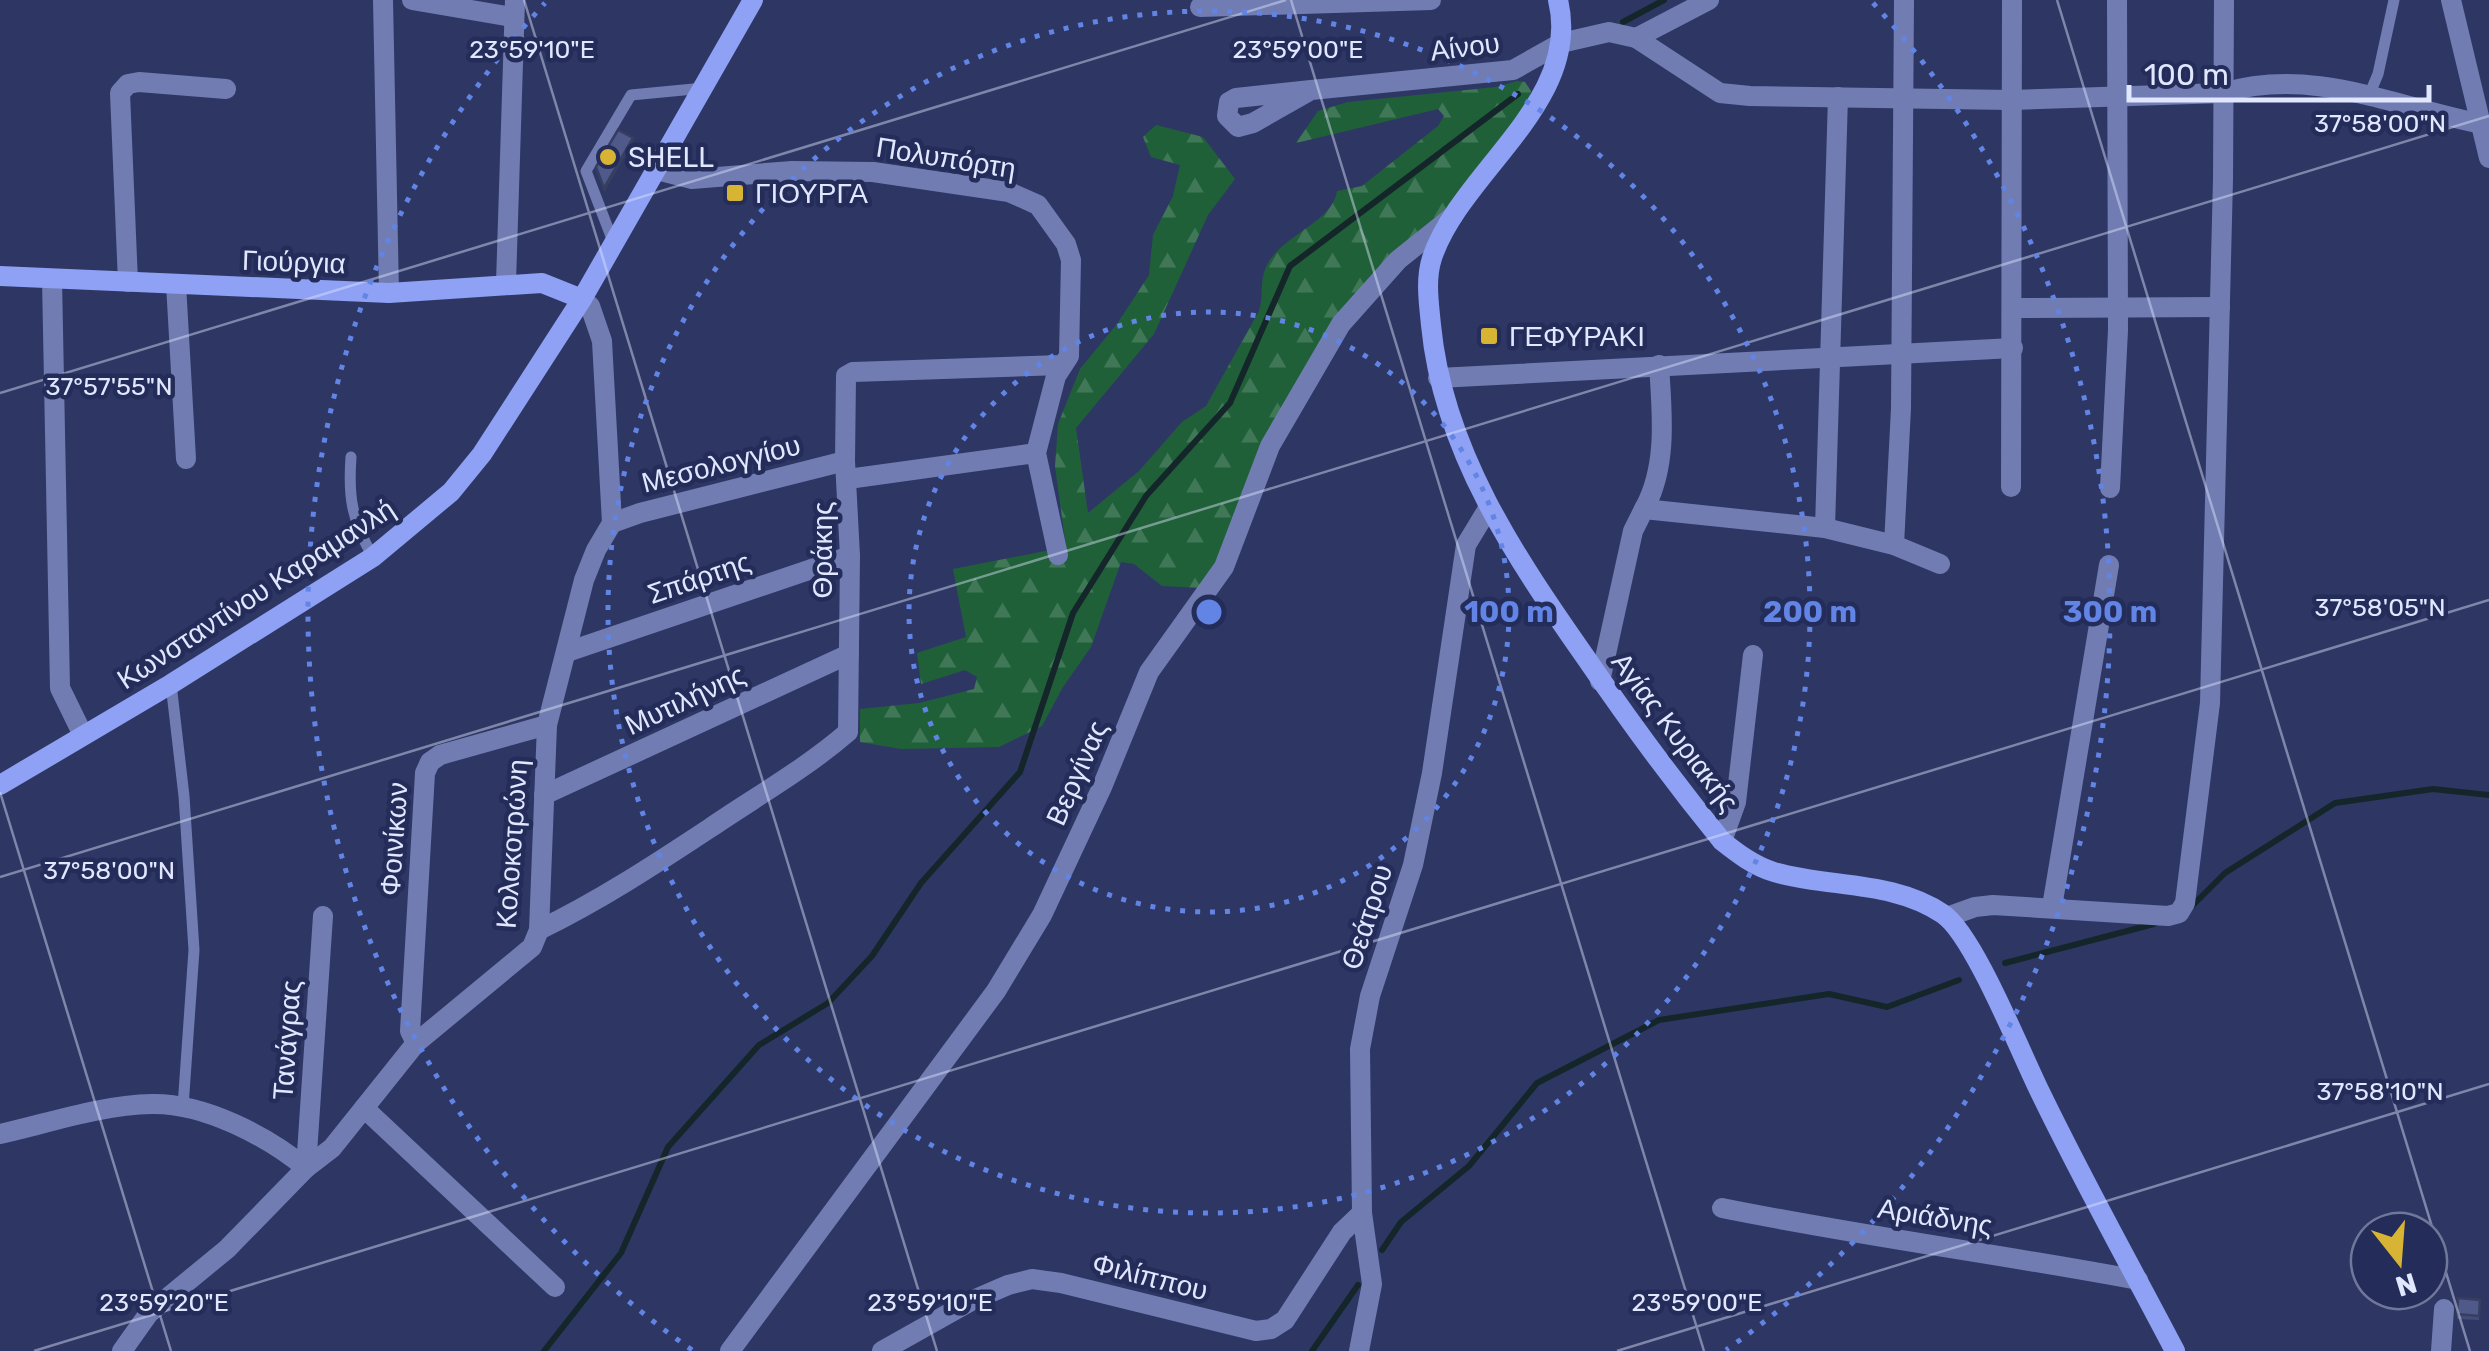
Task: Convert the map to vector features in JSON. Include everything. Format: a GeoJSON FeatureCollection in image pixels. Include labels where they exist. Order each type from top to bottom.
{"type":"FeatureCollection","features":[{"type":"Feature","properties":{"kind":"street"},"geometry":{"type":"LineString","coordinates":[[382,0],[389,293]]}},
{"type":"Feature","properties":{"kind":"street"},"geometry":{"type":"LineString","coordinates":[[412,0],[514,8],[506,283]]}},
{"type":"Feature","properties":{"kind":"street","name":"Κωνσταντίνου Καραμανλή"},"geometry":{"type":"LineString","coordinates":[[0,785],[171,684],[374,556],[451,492],[482,454],[582,299],[754,0]]}},
{"type":"Feature","properties":{"kind":"street"},"geometry":{"type":"LineString","coordinates":[[1200,8],[1431,0]]}},
{"type":"Feature","properties":{"kind":"street","name":"Αγίας Κυριακής"},"geometry":{"type":"LineString","coordinates":[[1558,0],[1561,43],[1553,72],[1456,214],[1432,257],[1428,284],[1438,378],[1489,507],[1526,571],[1600,681],[1722,841],[1773,872],[1894,892],[1948,917],[1975,956],[2094,1202],[2174,1351]]}},
{"type":"Feature","properties":{"kind":"street"},"geometry":{"type":"LineString","coordinates":[[1709,0],[1636,38],[1720,93],[2012,100],[2223,93],[2282,84],[2324,85],[2370,93],[2482,124]]}},
{"type":"Feature","properties":{"kind":"street"},"geometry":{"type":"LineString","coordinates":[[1894,545],[1901,408],[1904,0]]}},
{"type":"Feature","properties":{"kind":"street"},"geometry":{"type":"LineString","coordinates":[[2011,487],[2012,0]]}},
{"type":"Feature","properties":{"kind":"street"},"geometry":{"type":"LineString","coordinates":[[2110,488],[2118,310],[2117,0]]}},
{"type":"Feature","properties":{"kind":"street"},"geometry":{"type":"LineString","coordinates":[[1948,917],[1993,905],[2168,916],[2180,913],[2185,903],[2210,703],[2224,0]]}},
{"type":"Feature","properties":{"kind":"street"},"geometry":{"type":"LineString","coordinates":[[2451,0],[2489,158]]}},
{"type":"Feature","properties":{"kind":"street","name":"Αίνου"},"geometry":{"type":"LineString","coordinates":[[1311,90],[1512,70],[1561,43],[1609,32],[1636,38]]}},
{"type":"Feature","properties":{"kind":"street"},"geometry":{"type":"LineString","coordinates":[[128,282],[120,93],[128,84],[139,82],[226,88]]}},
{"type":"Feature","properties":{"kind":"street"},"geometry":{"type":"LineString","coordinates":[[1824,528],[1838,96]]}},
{"type":"Feature","properties":{"kind":"street","name":"Πολυπόρτη"},"geometry":{"type":"LineString","coordinates":[[657,170],[692,179],[811,170],[873,172],[1010,192],[1046,214],[1066,244],[1071,260],[1070,348],[1056,376],[1036,453],[1058,555]]}},
{"type":"Feature","properties":{"kind":"street","name":"Βεργίνας"},"geometry":{"type":"LineString","coordinates":[[730,1351],[965,1034],[1032,932],[1102,787],[1149,672],[1224,567],[1270,446],[1341,324],[1398,260],[1456,214]]}},
{"type":"Feature","properties":{"kind":"street","name":"Γιούργια"},"geometry":{"type":"LineString","coordinates":[[0,276],[389,293],[542,283],[582,299]]}},
{"type":"Feature","properties":{"kind":"street"},"geometry":{"type":"LineString","coordinates":[[52,279],[60,688],[83,735]]}},
{"type":"Feature","properties":{"kind":"street"},"geometry":{"type":"LineString","coordinates":[[176,284],[186,459]]}},
{"type":"Feature","properties":{"kind":"street"},"geometry":{"type":"LineString","coordinates":[[582,299],[590,306],[602,341],[612,524]]}},
{"type":"Feature","properties":{"kind":"street"},"geometry":{"type":"LineString","coordinates":[[2013,308],[2220,307]]}},
{"type":"Feature","properties":{"kind":"street"},"geometry":{"type":"LineString","coordinates":[[1438,378],[2012,348]]}},
{"type":"Feature","properties":{"kind":"street","name":"Θράκης"},"geometry":{"type":"LineString","coordinates":[[539,930],[580,911],[654,867],[815,760],[848,732],[846,376],[854,372],[1062,365]]}},
{"type":"Feature","properties":{"kind":"street"},"geometry":{"type":"LineString","coordinates":[[1600,681],[1633,531],[1654,487],[1662,444],[1659,365]]}},
{"type":"Feature","properties":{"kind":"street","name":"Μεσολογγίου"},"geometry":{"type":"LineString","coordinates":[[612,524],[640,513],[847,470],[1036,453]]}},
{"type":"Feature","properties":{"kind":"street","name":"Θεάτρου"},"geometry":{"type":"LineString","coordinates":[[1358,1351],[1372,1284],[1362,1213],[1360,1049],[1370,996],[1413,865],[1432,774],[1466,545],[1489,507]]}},
{"type":"Feature","properties":{"kind":"street"},"geometry":{"type":"LineString","coordinates":[[1644,509],[1824,528],[1894,545],[1940,564]]}},
{"type":"Feature","properties":{"kind":"street","name":"Κολοκοτρώνη"},"geometry":{"type":"LineString","coordinates":[[122,1351],[149,1314],[227,1249],[306,1168],[332,1148],[416,1043],[532,947],[539,930],[547,725],[584,580],[612,524]]}},
{"type":"Feature","properties":{"kind":"street","name":"Σπάρτης"},"geometry":{"type":"LineString","coordinates":[[566,652],[850,556]]}},
{"type":"Feature","properties":{"kind":"street"},"geometry":{"type":"LineString","coordinates":[[2052,907],[2109,566]]}},
{"type":"Feature","properties":{"kind":"street","name":"Μυτιλήνης"},"geometry":{"type":"LineString","coordinates":[[544,796],[849,654]]}},
{"type":"Feature","properties":{"kind":"street"},"geometry":{"type":"LineString","coordinates":[[1722,841],[1736,802],[1753,656]]}},
{"type":"Feature","properties":{"kind":"street","name":"Φοινίκων"},"geometry":{"type":"LineString","coordinates":[[416,1043],[410,1031],[425,773],[430,762],[440,756],[547,725]]}},
{"type":"Feature","properties":{"kind":"street","name":"Τανάγρας"},"geometry":{"type":"LineString","coordinates":[[306,1168],[323,916]]}},
{"type":"Feature","properties":{"kind":"street"},"geometry":{"type":"LineString","coordinates":[[0,1134],[122,1108],[153,1104],[183,1107],[283,1150],[306,1168]]}},
{"type":"Feature","properties":{"kind":"street"},"geometry":{"type":"LineString","coordinates":[[364,1108],[555,1287]]}},
{"type":"Feature","properties":{"kind":"street","name":"Αριάδνης"},"geometry":{"type":"LineString","coordinates":[[1722,1208],[2138,1280]]}},
{"type":"Feature","properties":{"kind":"street","name":"Φιλίππου"},"geometry":{"type":"LineString","coordinates":[[882,1351],[971,1301],[1032,1280],[1061,1283],[1256,1331],[1271,1329],[1285,1320],[1342,1232],[1362,1213]]}},
{"type":"Feature","properties":{"kind":"street"},"geometry":{"type":"LineString","coordinates":[[2441,1351],[2444,1311]]}},
{"type":"Feature","properties":{"kind":"lane"},"geometry":{"type":"LineString","coordinates":[[2370,93],[2394,0]]}},
{"type":"Feature","properties":{"kind":"lane"},"geometry":{"type":"LineString","coordinates":[[614,244],[586,172],[631,95],[704,88]]}},
{"type":"Feature","properties":{"kind":"lane"},"geometry":{"type":"LineString","coordinates":[[352,457],[350,504],[357,529],[374,556]]}},
{"type":"Feature","properties":{"kind":"lane"},"geometry":{"type":"LineString","coordinates":[[171,684],[184,796],[194,950],[183,1107]]}},
{"type":"Feature","properties":{"kind":"green space"},"geometry":{"type":"Polygon","coordinates":[[[1525,82],[1531,91],[1528,106],[1454,211],[1337,323],[1221,566],[1203,588],[1162,586],[1134,564],[1121,562],[1091,647],[1042,726],[999,747],[901,749],[860,742],[860,709],[919,703],[974,689],[977,677],[965,670],[921,684],[917,653],[966,637],[953,569],[1066,547],[1055,466],[1058,424],[1080,369],[1117,324],[1149,275],[1153,235],[1173,196],[1180,165],[1151,157],[1143,137],[1156,125],[1203,137],[1235,179],[1208,215],[1154,334],[1076,428],[1088,513],[1139,471],[1182,422],[1206,406],[1259,311],[1265,271],[1274,254],[1326,211],[1337,191],[1362,186],[1438,126],[1444,116],[1438,109],[1296,143],[1318,111],[1348,102],[1496,87],[1525,82]]]}},
{"type":"Feature","properties":{"kind":"building"},"geometry":{"type":"Polygon","coordinates":[[[618,130],[633,138],[604,188],[596,167],[618,130]]]}},
{"type":"Feature","properties":{"kind":"building"},"geometry":{"type":"Polygon","coordinates":[[[2458,1298],[2480,1300],[2479,1316],[2457,1314],[2458,1298]]]}},
{"type":"Feature","properties":{"kind":"waterway"},"geometry":{"type":"LineString","coordinates":[[1623,22],[1664,0]]}},
{"type":"Feature","properties":{"kind":"waterway"},"geometry":{"type":"LineString","coordinates":[[544,1351],[621,1253],[668,1147],[759,1045],[828,1003],[872,956],[921,883],[1020,772],[1073,613],[1146,496],[1230,403],[1290,266],[1518,94]]}},
{"type":"Feature","properties":{"kind":"waterway"},"geometry":{"type":"LineString","coordinates":[[2191,907],[2225,873],[2335,803],[2433,789],[2489,795]]}},
{"type":"Feature","properties":{"kind":"waterway"},"geometry":{"type":"LineString","coordinates":[[2005,963],[2154,924]]}},
{"type":"Feature","properties":{"kind":"waterway"},"geometry":{"type":"LineString","coordinates":[[1382,1250],[1401,1222],[1469,1166],[1537,1083],[1659,1020],[1829,994],[1887,1007],[1959,980]]}},
{"type":"Feature","properties":{"kind":"waterway"},"geometry":{"type":"LineString","coordinates":[[1312,1351],[1358,1285]]}},
{"type":"Feature","properties":{"kind":"place","name":"SHELL"},"geometry":{"type":"Point","coordinates":[608,157]}},
{"type":"Feature","properties":{"kind":"place","name":"ΓΙΟΥΡΓΑ"},"geometry":{"type":"Point","coordinates":[735,193]}},
{"type":"Feature","properties":{"kind":"place","name":"ΓΕΦΥΡΑΚΙ"},"geometry":{"type":"Point","coordinates":[1489,336]}}]}
